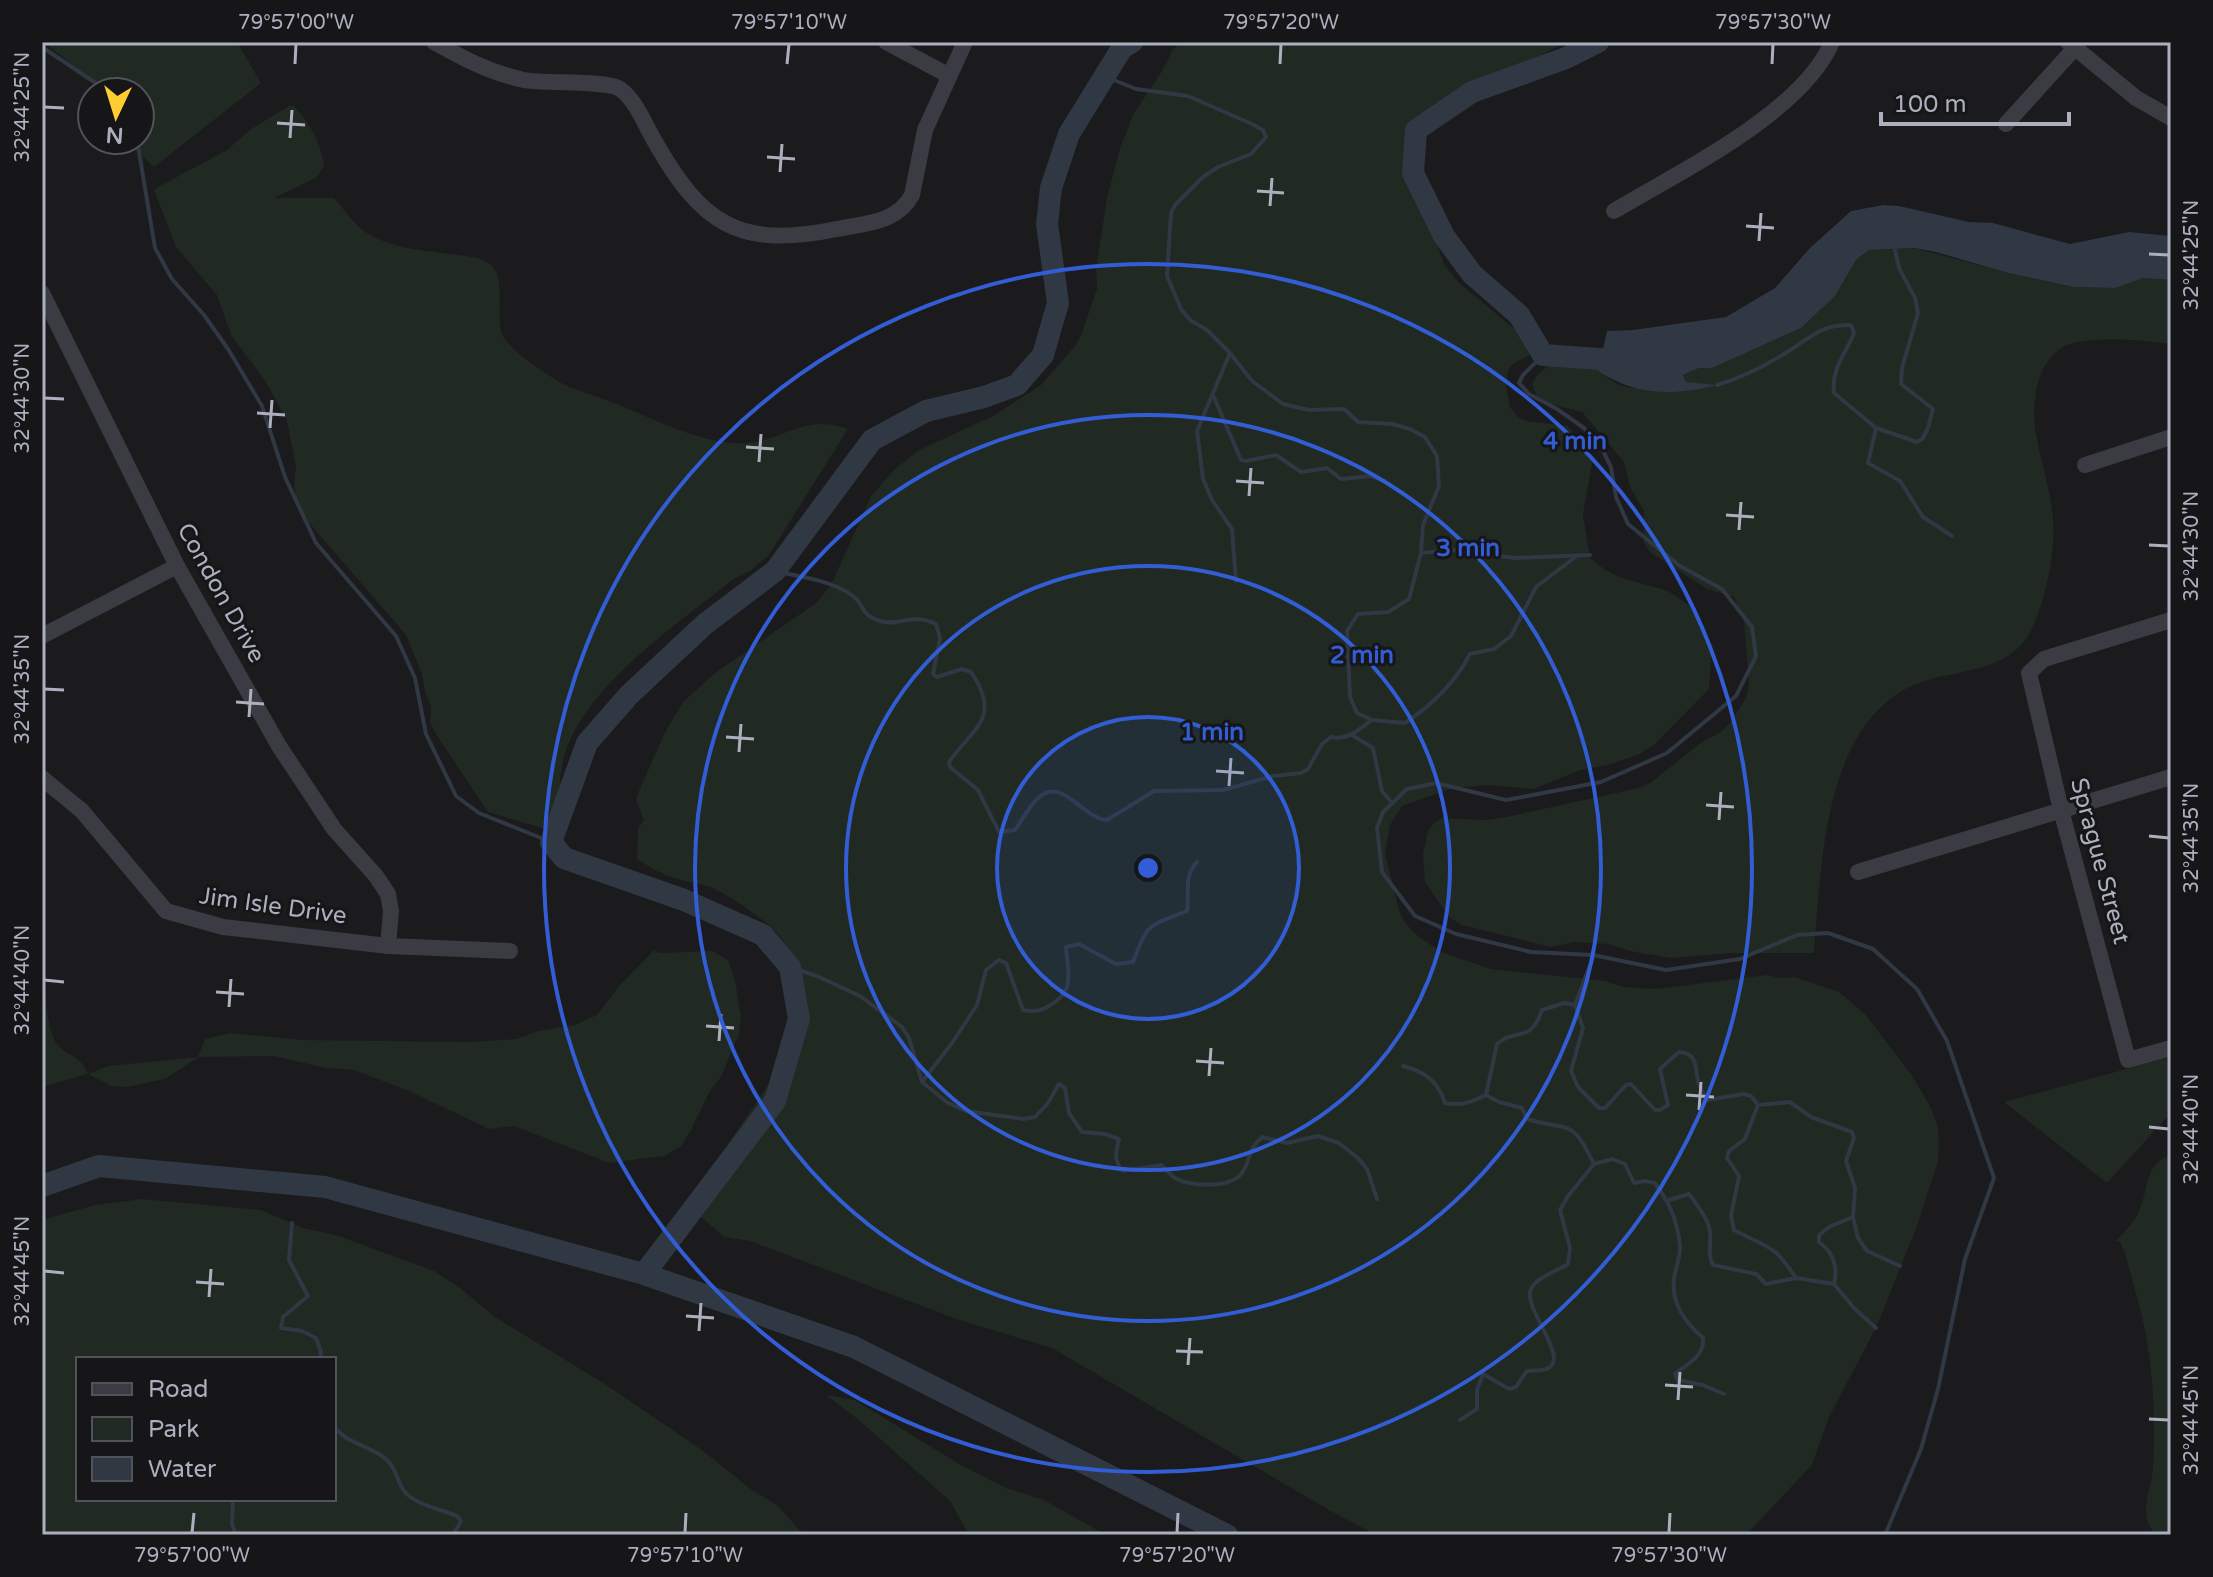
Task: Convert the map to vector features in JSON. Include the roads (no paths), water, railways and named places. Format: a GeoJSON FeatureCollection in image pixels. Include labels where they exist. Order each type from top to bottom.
{"type":"FeatureCollection","features":[{"type":"Feature","properties":{"kind":"street"},"geometry":{"type":"LineString","coordinates":[[434,42],[484,69],[526,80],[603,84],[620,89],[635,107],[681,187],[706,212],[760,237],[801,237],[895,216],[912,195],[925,130],[965,42]]}},
{"type":"Feature","properties":{"kind":"street"},"geometry":{"type":"LineString","coordinates":[[886,42],[948,75]]}},
{"type":"Feature","properties":{"kind":"street"},"geometry":{"type":"LineString","coordinates":[[1614,211],[1739,135],[1793,95],[1828,52],[1832,42]]}},
{"type":"Feature","properties":{"kind":"street"},"geometry":{"type":"LineString","coordinates":[[2006,124],[2071,45],[2136,98],[2171,118]]}},
{"type":"Feature","properties":{"kind":"street","name":"Condon Drive"},"geometry":{"type":"LineString","coordinates":[[42,293],[177,566],[279,746],[334,829],[388,894],[391,911],[388,946]]}},
{"type":"Feature","properties":{"kind":"street"},"geometry":{"type":"LineString","coordinates":[[2085,465],[2171,437]]}},
{"type":"Feature","properties":{"kind":"street"},"geometry":{"type":"LineString","coordinates":[[42,636],[177,566]]}},
{"type":"Feature","properties":{"kind":"street","name":"Sprague Street"},"geometry":{"type":"LineString","coordinates":[[2171,620],[2044,659],[2029,673],[2061,810],[2128,1060],[2171,1048]]}},
{"type":"Feature","properties":{"kind":"street"},"geometry":{"type":"LineString","coordinates":[[1858,872],[2171,777]]}},
{"type":"Feature","properties":{"kind":"street","name":"Jim Isle Drive"},"geometry":{"type":"LineString","coordinates":[[42,778],[82,811],[166,911],[223,927],[388,946],[510,951]]}},
{"type":"Feature","properties":{"kind":"water"},"geometry":{"type":"Polygon","coordinates":[[[1883,205],[1969,222],[1993,223],[2070,244],[2129,232],[2171,236],[2171,280],[2143,278],[2115,288],[2074,287],[1914,248],[1869,250],[1856,260],[1835,296],[1801,328],[1712,368],[1699,368],[1683,375],[1686,382],[1717,385],[1686,391],[1656,392],[1627,385],[1598,371],[1607,331],[1726,317],[1775,288],[1810,248],[1851,211],[1883,205]]]}},
{"type":"Feature","properties":{"kind":"waterway"},"geometry":{"type":"LineString","coordinates":[[644,1274],[775,1101],[799,1019],[790,967],[763,935],[684,900],[564,858],[551,842],[587,743],[629,695],[705,624],[775,571],[872,440],[926,411],[984,397],[1017,385],[1043,355],[1058,303],[1047,224],[1051,188],[1069,134],[1122,48],[1132,42]]}},
{"type":"Feature","properties":{"kind":"waterway"},"geometry":{"type":"LineString","coordinates":[[1598,42],[1566,58],[1472,92],[1416,130],[1413,173],[1444,236],[1472,274],[1519,315],[1543,355],[1628,361]]}},
{"type":"Feature","properties":{"kind":"waterway"},"geometry":{"type":"LineString","coordinates":[[42,47],[85,76]]}},
{"type":"Feature","properties":{"kind":"waterway"},"geometry":{"type":"LineString","coordinates":[[1104,76],[1136,89],[1188,96],[1252,124],[1263,130],[1266,137],[1251,154],[1218,167],[1203,177],[1171,213],[1167,276],[1181,309],[1190,320],[1207,330],[1252,381],[1283,404],[1309,410],[1344,409],[1358,422],[1392,424],[1410,429],[1425,437],[1437,456],[1439,486],[1423,525],[1421,553],[1409,599],[1388,612],[1358,614],[1347,631],[1350,697],[1357,713],[1372,720],[1405,723],[1415,716],[1450,684],[1470,654],[1494,649],[1511,636],[1536,587],[1578,555]]}},
{"type":"Feature","properties":{"kind":"waterway"},"geometry":{"type":"LineString","coordinates":[[140,156],[155,248],[172,279],[204,315],[228,349],[262,406],[285,477],[316,543],[396,636],[415,678],[426,734],[456,796],[479,813],[551,842]]}},
{"type":"Feature","properties":{"kind":"waterway"},"geometry":{"type":"LineString","coordinates":[[1717,385],[1767,364],[1820,331],[1833,326],[1851,325],[1854,333],[1837,369],[1834,393],[1876,428],[1917,442],[1923,438],[1933,409],[1901,384],[1902,368],[1918,313],[1915,298],[1899,268],[1895,250]]}},
{"type":"Feature","properties":{"kind":"waterway"},"geometry":{"type":"LineString","coordinates":[[1230,353],[1197,431],[1203,479],[1212,500],[1232,529],[1236,581]]}},
{"type":"Feature","properties":{"kind":"waterway"},"geometry":{"type":"LineString","coordinates":[[1543,355],[1519,383],[1529,394],[1584,428],[1601,447],[1611,467],[1616,497],[1628,524],[1680,566],[1722,589],[1752,627],[1756,656],[1736,696],[1667,753],[1601,782],[1506,800],[1436,783],[1407,789],[1383,812],[1377,828],[1382,872],[1415,916],[1456,934],[1531,952],[1593,955],[1666,970],[1740,959],[1797,935],[1828,933],[1873,949],[1917,989],[1947,1041],[1994,1178],[1965,1259],[1938,1389],[1921,1449],[1885,1535]]}},
{"type":"Feature","properties":{"kind":"waterway"},"geometry":{"type":"LineString","coordinates":[[1213,395],[1241,460],[1276,455],[1301,472],[1327,468],[1341,479],[1371,476],[1385,481]]}},
{"type":"Feature","properties":{"kind":"waterway"},"geometry":{"type":"LineString","coordinates":[[1876,428],[1868,463],[1900,481],[1923,517],[1952,536]]}},
{"type":"Feature","properties":{"kind":"waterway"},"geometry":{"type":"LineString","coordinates":[[1421,553],[1453,550],[1515,558],[1590,555]]}},
{"type":"Feature","properties":{"kind":"waterway"},"geometry":{"type":"LineString","coordinates":[[775,571],[835,586],[853,596],[868,615],[880,621],[920,619],[936,624],[940,638],[933,674],[937,677],[962,669],[971,672],[984,701],[981,721],[949,762],[950,767],[978,790],[999,832],[1015,830],[1037,799],[1046,793],[1063,794],[1089,813],[1107,820],[1154,791],[1223,790],[1273,776],[1301,773],[1308,769],[1322,744],[1331,737],[1348,736],[1372,720]]}},
{"type":"Feature","properties":{"kind":"waterway"},"geometry":{"type":"LineString","coordinates":[[1352,735],[1373,748],[1382,791],[1392,803]]}},
{"type":"Feature","properties":{"kind":"waterway"},"geometry":{"type":"LineString","coordinates":[[922,1082],[977,1005],[986,970],[999,960],[1006,963],[1023,1010],[1044,1009],[1066,989],[1069,974],[1066,947],[1079,944],[1116,964],[1133,962],[1151,927],[1187,911],[1188,879],[1197,862]]}},
{"type":"Feature","properties":{"kind":"waterway"},"geometry":{"type":"LineString","coordinates":[[1593,957],[1575,1005],[1583,1028],[1571,1071],[1578,1087],[1599,1108],[1605,1108],[1626,1085],[1631,1084],[1655,1110],[1668,1105],[1660,1069],[1679,1052],[1693,1058],[1699,1084],[1707,1100],[1744,1094],[1751,1096],[1758,1105]]}},
{"type":"Feature","properties":{"kind":"waterway"},"geometry":{"type":"LineString","coordinates":[[790,967],[860,996],[902,1027],[909,1038],[922,1082],[948,1103],[966,1111],[1023,1119],[1035,1117],[1059,1084],[1065,1088],[1069,1113],[1082,1132],[1119,1139],[1116,1152],[1123,1171],[1161,1165],[1175,1178],[1199,1184],[1219,1184],[1235,1179],[1244,1170],[1253,1147],[1262,1137],[1287,1143],[1318,1136],[1339,1143],[1358,1158],[1367,1169],[1377,1199]]}},
{"type":"Feature","properties":{"kind":"waterway"},"geometry":{"type":"LineString","coordinates":[[1486,1095],[1497,1044],[1533,1028],[1542,1010],[1564,1003],[1575,1005]]}},
{"type":"Feature","properties":{"kind":"waterway"},"geometry":{"type":"LineString","coordinates":[[1403,1066],[1430,1078],[1445,1103],[1467,1103],[1486,1095]]}},
{"type":"Feature","properties":{"kind":"waterway"},"geometry":{"type":"LineString","coordinates":[[1486,1095],[1522,1108],[1527,1119],[1568,1129],[1580,1139],[1594,1164]]}},
{"type":"Feature","properties":{"kind":"waterway"},"geometry":{"type":"LineString","coordinates":[[1758,1105],[1790,1102],[1811,1117],[1852,1132],[1854,1138],[1846,1161],[1855,1188],[1853,1217],[1858,1238],[1867,1251],[1900,1266]]}},
{"type":"Feature","properties":{"kind":"waterway"},"geometry":{"type":"LineString","coordinates":[[1758,1105],[1745,1139],[1729,1151],[1727,1158],[1739,1176],[1731,1216],[1734,1230],[1775,1252],[1796,1278]]}},
{"type":"Feature","properties":{"kind":"waterway"},"geometry":{"type":"LineString","coordinates":[[1460,1420],[1477,1409],[1477,1390],[1483,1374],[1509,1389],[1516,1387],[1527,1371],[1544,1370],[1553,1364],[1551,1345],[1533,1309],[1531,1289],[1542,1278],[1568,1264],[1570,1248],[1560,1210],[1594,1164],[1612,1159],[1625,1164],[1634,1183],[1655,1183],[1675,1220],[1680,1247],[1674,1278],[1675,1296],[1685,1319],[1703,1338],[1698,1355],[1675,1374],[1678,1380],[1703,1385],[1724,1394]]}},
{"type":"Feature","properties":{"kind":"waterway"},"geometry":{"type":"LineString","coordinates":[[42,1186],[99,1166],[325,1187],[644,1274],[854,1347],[1227,1535]]}},
{"type":"Feature","properties":{"kind":"waterway"},"geometry":{"type":"LineString","coordinates":[[1669,1200],[1689,1194],[1706,1218],[1713,1265],[1756,1274],[1766,1284],[1796,1278],[1834,1284],[1876,1328]]}},
{"type":"Feature","properties":{"kind":"waterway"},"geometry":{"type":"LineString","coordinates":[[1834,1284],[1834,1261],[1819,1242],[1819,1235],[1853,1217]]}},
{"type":"Feature","properties":{"kind":"waterway"},"geometry":{"type":"LineString","coordinates":[[292,1223],[289,1260],[308,1296],[283,1317],[281,1328],[302,1331],[316,1338],[320,1357]]}},
{"type":"Feature","properties":{"kind":"waterway"},"geometry":{"type":"LineString","coordinates":[[336,1428],[387,1460],[410,1497],[457,1516],[461,1521],[453,1535]]}},
{"type":"Feature","properties":{"kind":"waterway"},"geometry":{"type":"LineString","coordinates":[[233,1501],[232,1524],[236,1535]]}}]}
